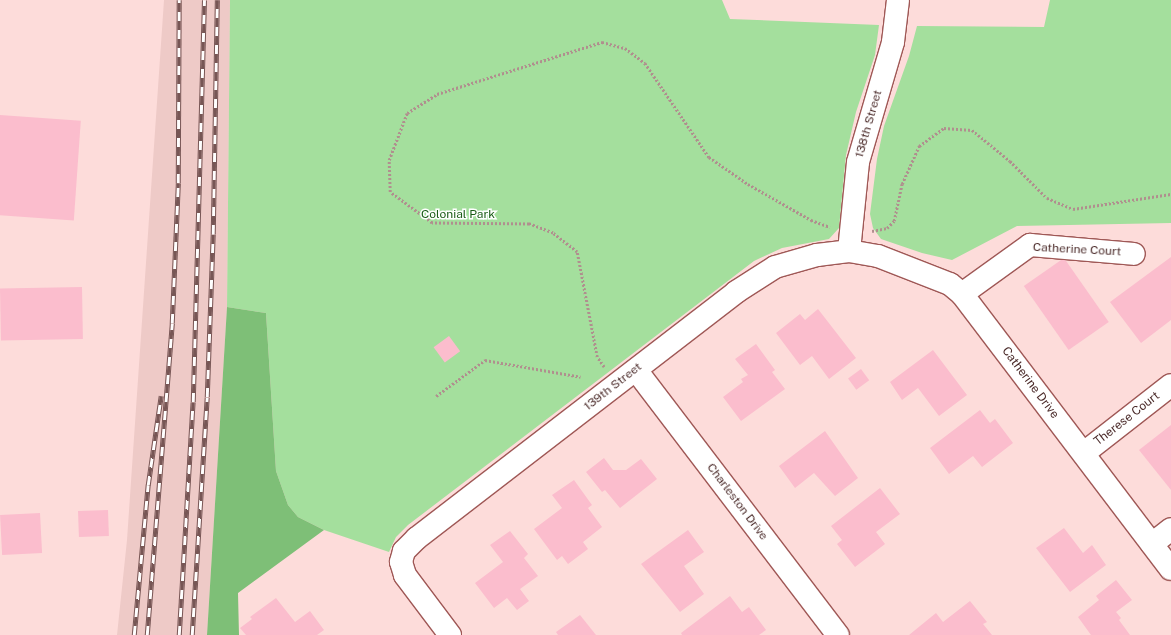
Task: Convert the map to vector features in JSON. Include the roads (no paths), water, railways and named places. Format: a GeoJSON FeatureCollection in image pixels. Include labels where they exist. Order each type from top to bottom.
{"type":"FeatureCollection","features":[{"type":"Feature","properties":{"kind":"street","name":"138th Street"},"geometry":{"type":"LineString","coordinates":[[849,251],[858,162],[893,42],[898,0]]}},
{"type":"Feature","properties":{"kind":"street","name":"Catherine Court"},"geometry":{"type":"LineString","coordinates":[[962,294],[1030,245],[1134,254]]}},
{"type":"Feature","properties":{"kind":"street","name":"Catherine Drive"},"geometry":{"type":"LineString","coordinates":[[849,251],[878,256],[950,284],[962,294],[1171,569]]}},
{"type":"Feature","properties":{"kind":"street","name":"139th Street"},"geometry":{"type":"LineString","coordinates":[[450,635],[405,575],[401,562],[404,551],[417,538],[736,292],[775,268],[816,255],[849,251]]}},
{"type":"Feature","properties":{"kind":"street","name":"Charleston Drive"},"geometry":{"type":"LineString","coordinates":[[636,370],[838,635]]}},
{"type":"Feature","properties":{"kind":"street","name":"Therese Court"},"geometry":{"type":"LineString","coordinates":[[1084,453],[1171,385]]}},
{"type":"Feature","properties":{"kind":"street"},"geometry":{"type":"LineString","coordinates":[[1152,544],[1171,529]]}},
{"type":"Feature","properties":{"kind":"railway"},"geometry":{"type":"LineString","coordinates":[[147,635],[172,323],[178,183],[179,0]]}},
{"type":"Feature","properties":{"kind":"railway"},"geometry":{"type":"LineString","coordinates":[[179,635],[193,402],[204,0]]}},
{"type":"Feature","properties":{"kind":"railway"},"geometry":{"type":"LineString","coordinates":[[192,635],[207,397],[213,234],[217,0]]}},
{"type":"Feature","properties":{"kind":"railway"},"geometry":{"type":"LineString","coordinates":[[134,635],[148,485],[161,396]]}},
{"type":"Feature","properties":{"kind":"park label","name":"Colonial Park"},"geometry":{"type":"Point","coordinates":[458,215]}}]}
